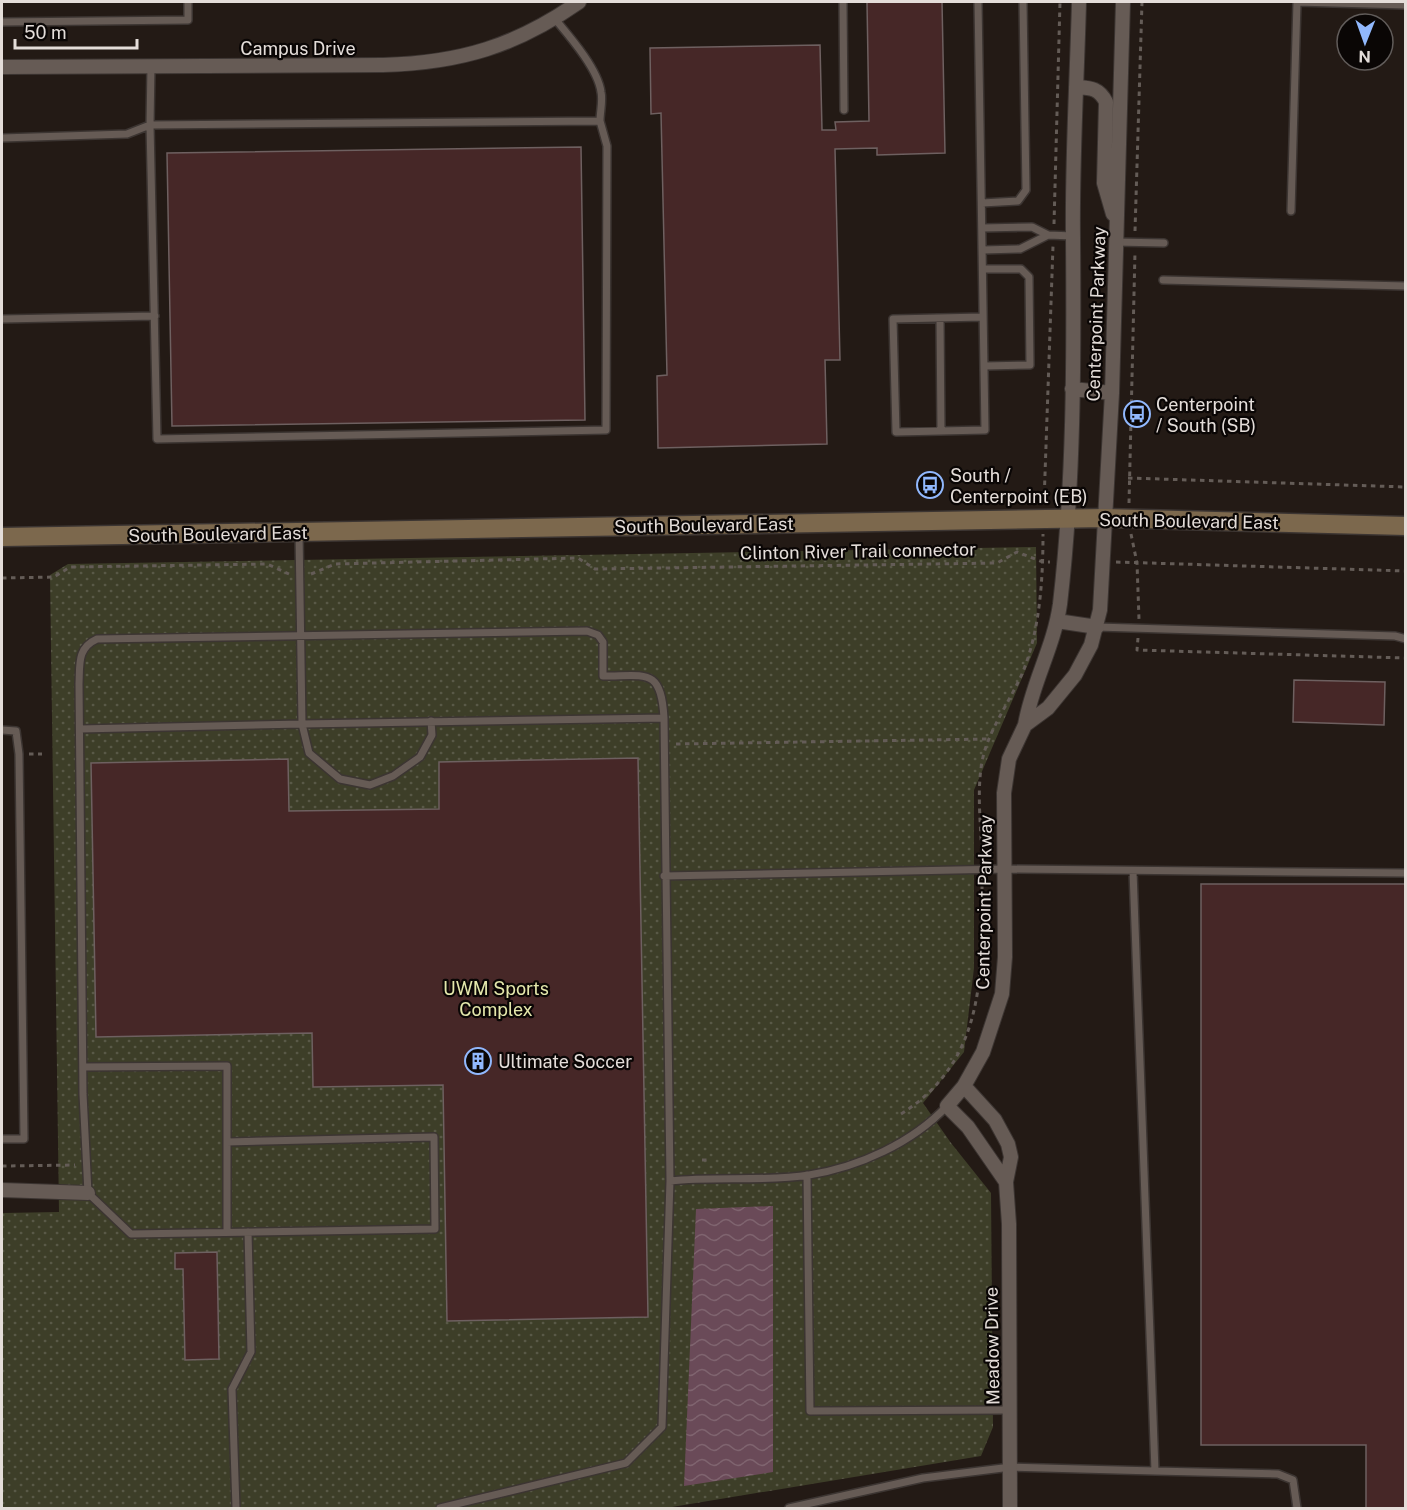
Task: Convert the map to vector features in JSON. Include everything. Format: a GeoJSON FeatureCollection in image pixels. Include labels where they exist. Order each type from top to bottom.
{"type":"FeatureCollection","features":[{"type":"Feature","properties":{"kind":"street","name":"Campus Drive"},"geometry":{"type":"LineString","coordinates":[[2,67],[383,65],[443,61],[502,46],[555,19],[579,2]]}},
{"type":"Feature","properties":{"kind":"street","name":"Centerpoint Parkway"},"geometry":{"type":"LineString","coordinates":[[947,1106],[964,1086],[987,1043],[1002,994],[1005,957],[1005,778],[1012,750],[1025,725],[1030,696],[1046,660],[1057,621],[1069,476],[1075,302],[1073,236],[1079,2]]}},
{"type":"Feature","properties":{"kind":"street","name":"Centerpoint Parkway"},"geometry":{"type":"LineString","coordinates":[[1025,725],[1048,708],[1075,675],[1096,627],[1104,562],[1112,393],[1123,2]]}},
{"type":"Feature","properties":{"kind":"street"},"geometry":{"type":"LineString","coordinates":[[1076,87],[1092,88],[1101,92],[1106,102],[1104,183],[1117,227]]}},
{"type":"Feature","properties":{"kind":"street"},"geometry":{"type":"LineString","coordinates":[[1072,389],[1112,393]]}},
{"type":"Feature","properties":{"kind":"street","name":"South Boulevard East"},"geometry":{"type":"LineString","coordinates":[[2,537],[1106,518],[1406,526]]}},
{"type":"Feature","properties":{"kind":"street"},"geometry":{"type":"LineString","coordinates":[[1057,621],[1096,627]]}},
{"type":"Feature","properties":{"kind":"street","name":"Meadow Drive"},"geometry":{"type":"LineString","coordinates":[[964,1086],[995,1120],[1008,1144],[1011,1164],[1006,1182],[1011,1410],[1010,1509]]}},
{"type":"Feature","properties":{"kind":"street"},"geometry":{"type":"LineString","coordinates":[[947,1106],[968,1127],[1006,1182]]}},
{"type":"Feature","properties":{"kind":"street"},"geometry":{"type":"LineString","coordinates":[[2,1190],[88,1193]]}},
{"type":"Feature","properties":{"kind":"lane"},"geometry":{"type":"LineString","coordinates":[[2,22],[188,20],[188,2]]}},
{"type":"Feature","properties":{"kind":"lane"},"geometry":{"type":"LineString","coordinates":[[843,2],[844,110]]}},
{"type":"Feature","properties":{"kind":"lane"},"geometry":{"type":"LineString","coordinates":[[978,2],[985,430],[896,432],[893,319],[983,317]]}},
{"type":"Feature","properties":{"kind":"lane"},"geometry":{"type":"LineString","coordinates":[[982,203],[1018,201],[1026,190],[1023,2]]}},
{"type":"Feature","properties":{"kind":"lane"},"geometry":{"type":"LineString","coordinates":[[1291,211],[1297,2],[1406,5]]}},
{"type":"Feature","properties":{"kind":"lane"},"geometry":{"type":"LineString","coordinates":[[151,66],[150,125],[157,439],[606,430],[607,146],[600,121],[601,92],[595,76],[574,42],[555,19]]}},
{"type":"Feature","properties":{"kind":"lane"},"geometry":{"type":"LineString","coordinates":[[2,138],[127,134],[150,125],[600,121]]}},
{"type":"Feature","properties":{"kind":"lane"},"geometry":{"type":"LineString","coordinates":[[982,228],[1032,227],[1048,235],[1073,236]]}},
{"type":"Feature","properties":{"kind":"lane"},"geometry":{"type":"LineString","coordinates":[[983,250],[1020,249],[1048,235]]}},
{"type":"Feature","properties":{"kind":"lane"},"geometry":{"type":"LineString","coordinates":[[1116,242],[1164,243]]}},
{"type":"Feature","properties":{"kind":"lane"},"geometry":{"type":"LineString","coordinates":[[983,270],[1021,269],[1029,277],[1030,365],[985,366]]}},
{"type":"Feature","properties":{"kind":"lane"},"geometry":{"type":"LineString","coordinates":[[1163,280],[1406,286]]}},
{"type":"Feature","properties":{"kind":"lane"},"geometry":{"type":"LineString","coordinates":[[2,319],[155,316]]}},
{"type":"Feature","properties":{"kind":"lane"},"geometry":{"type":"LineString","coordinates":[[940,318],[941,431]]}},
{"type":"Feature","properties":{"kind":"lane"},"geometry":{"type":"LineString","coordinates":[[299,532],[302,724],[309,753],[340,778],[370,785],[393,777],[420,757],[432,735],[431,721]]}},
{"type":"Feature","properties":{"kind":"lane"},"geometry":{"type":"LineString","coordinates":[[1096,627],[1360,635],[1406,639]]}},
{"type":"Feature","properties":{"kind":"lane"},"geometry":{"type":"LineString","coordinates":[[227,1142],[434,1137],[435,1229],[131,1234],[88,1193],[83,1067],[80,729],[80,661],[82,650],[88,643],[97,639],[587,630],[598,634],[603,642],[603,676],[645,676],[657,682],[662,693],[664,718],[664,876],[670,1181],[662,1427],[626,1463],[440,1509]]}},
{"type":"Feature","properties":{"kind":"lane"},"geometry":{"type":"LineString","coordinates":[[80,729],[664,718]]}},
{"type":"Feature","properties":{"kind":"lane"},"geometry":{"type":"LineString","coordinates":[[2,730],[16,731],[19,754],[24,1138],[2,1139]]}},
{"type":"Feature","properties":{"kind":"lane"},"geometry":{"type":"LineString","coordinates":[[664,876],[1004,869],[1406,873]]}},
{"type":"Feature","properties":{"kind":"lane"},"geometry":{"type":"LineString","coordinates":[[1133,871],[1155,1471]]}},
{"type":"Feature","properties":{"kind":"lane"},"geometry":{"type":"LineString","coordinates":[[83,1067],[227,1066],[227,1232]]}},
{"type":"Feature","properties":{"kind":"lane"},"geometry":{"type":"LineString","coordinates":[[670,1181],[711,1177],[807,1175],[829,1171],[878,1154],[902,1141],[936,1118],[947,1106]]}},
{"type":"Feature","properties":{"kind":"lane"},"geometry":{"type":"LineString","coordinates":[[807,1175],[810,1411],[1011,1410]]}},
{"type":"Feature","properties":{"kind":"lane"},"geometry":{"type":"LineString","coordinates":[[236,1509],[232,1389],[251,1352],[248,1232]]}},
{"type":"Feature","properties":{"kind":"lane"},"geometry":{"type":"LineString","coordinates":[[789,1509],[923,1478],[1011,1467],[1278,1473],[1293,1480],[1297,1509]]}},
{"type":"Feature","properties":{"kind":"path"},"geometry":{"type":"LineString","coordinates":[[1054,216],[1060,2]]}},
{"type":"Feature","properties":{"kind":"path"},"geometry":{"type":"LineString","coordinates":[[1135,233],[1142,2]]}},
{"type":"Feature","properties":{"kind":"path"},"geometry":{"type":"LineString","coordinates":[[1128,485],[1135,254]]}},
{"type":"Feature","properties":{"kind":"path"},"geometry":{"type":"LineString","coordinates":[[1045,493],[1053,257]]}},
{"type":"Feature","properties":{"kind":"path"},"geometry":{"type":"LineString","coordinates":[[1046,475],[1069,476]]}},
{"type":"Feature","properties":{"kind":"path"},"geometry":{"type":"LineString","coordinates":[[1107,477],[1406,487]]}},
{"type":"Feature","properties":{"kind":"path"},"geometry":{"type":"LineString","coordinates":[[1131,545],[1137,563],[1139,617]]}},
{"type":"Feature","properties":{"kind":"path"},"geometry":{"type":"LineString","coordinates":[[982,861],[981,765],[989,739],[1012,696],[1032,645],[1043,548]]}},
{"type":"Feature","properties":{"kind":"path","name":"Clinton River Trail connector"},"geometry":{"type":"LineString","coordinates":[[312,574],[335,564],[578,558],[595,569],[997,563],[1017,552],[1043,562],[1062,562]]}},
{"type":"Feature","properties":{"kind":"path"},"geometry":{"type":"LineString","coordinates":[[1104,562],[1406,571]]}},
{"type":"Feature","properties":{"kind":"path"},"geometry":{"type":"LineString","coordinates":[[2,578],[54,578],[70,567],[93,566],[267,564],[290,574]]}},
{"type":"Feature","properties":{"kind":"path"},"geometry":{"type":"LineString","coordinates":[[1138,638],[1137,650],[1406,658]]}},
{"type":"Feature","properties":{"kind":"path"},"geometry":{"type":"LineString","coordinates":[[672,744],[989,739]]}},
{"type":"Feature","properties":{"kind":"path"},"geometry":{"type":"LineString","coordinates":[[901,1114],[936,1084],[955,1057],[967,1034],[978,999],[982,965],[982,882]]}},
{"type":"Feature","properties":{"kind":"path"},"geometry":{"type":"LineString","coordinates":[[702,1160],[711,1160]]}},
{"type":"Feature","properties":{"kind":"path"},"geometry":{"type":"LineString","coordinates":[[2,1166],[86,1165]]}},
{"type":"Feature","properties":{"kind":"green space","name":"UWM Sports Complex"},"geometry":{"type":"Polygon","coordinates":[[[1036,547],[1037,643],[974,790],[974,968],[964,1052],[923,1103],[991,1193],[993,1427],[981,1456],[666,1508],[2,1508],[2,1213],[59,1212],[50,575],[68,564],[1036,547]]]}},
{"type":"Feature","properties":{"kind":"water"},"geometry":{"type":"Polygon","coordinates":[[[773,1206],[773,1472],[684,1486],[696,1209],[773,1206]]]}},
{"type":"Feature","properties":{"kind":"building"},"geometry":{"type":"Polygon","coordinates":[[[867,2],[942,2],[945,153],[877,155],[877,148],[835,149],[840,360],[825,360],[827,444],[658,448],[657,376],[667,375],[661,113],[651,114],[650,48],[820,45],[822,130],[836,130],[835,122],[869,121],[867,2]]]}},
{"type":"Feature","properties":{"kind":"building"},"geometry":{"type":"Polygon","coordinates":[[[581,147],[585,420],[172,426],[167,153],[581,147]]]}},
{"type":"Feature","properties":{"kind":"building"},"geometry":{"type":"Polygon","coordinates":[[[1294,680],[1385,682],[1384,725],[1293,722],[1294,680]]]}},
{"type":"Feature","properties":{"kind":"building","name":"Ultimate Soccer"},"geometry":{"type":"Polygon","coordinates":[[[638,758],[648,1317],[447,1321],[443,1085],[313,1087],[312,1033],[96,1037],[91,763],[288,759],[289,811],[439,809],[439,762],[638,758]]]}},
{"type":"Feature","properties":{"kind":"building"},"geometry":{"type":"Polygon","coordinates":[[[1201,884],[1406,884],[1406,1508],[1366,1508],[1366,1445],[1201,1445],[1201,884]]]}},
{"type":"Feature","properties":{"kind":"building"},"geometry":{"type":"Polygon","coordinates":[[[217,1252],[219,1359],[185,1360],[183,1269],[175,1269],[175,1253],[217,1252]]]}},
{"type":"Feature","properties":{"kind":"place","name":"Centerpoint / South (SB)"},"geometry":{"type":"Point","coordinates":[1137,414]}},
{"type":"Feature","properties":{"kind":"place","name":"South / Centerpoint (EB)"},"geometry":{"type":"Point","coordinates":[930,485]}},
{"type":"Feature","properties":{"kind":"place","name":"Ultimate Soccer"},"geometry":{"type":"Point","coordinates":[478,1061]}}]}
